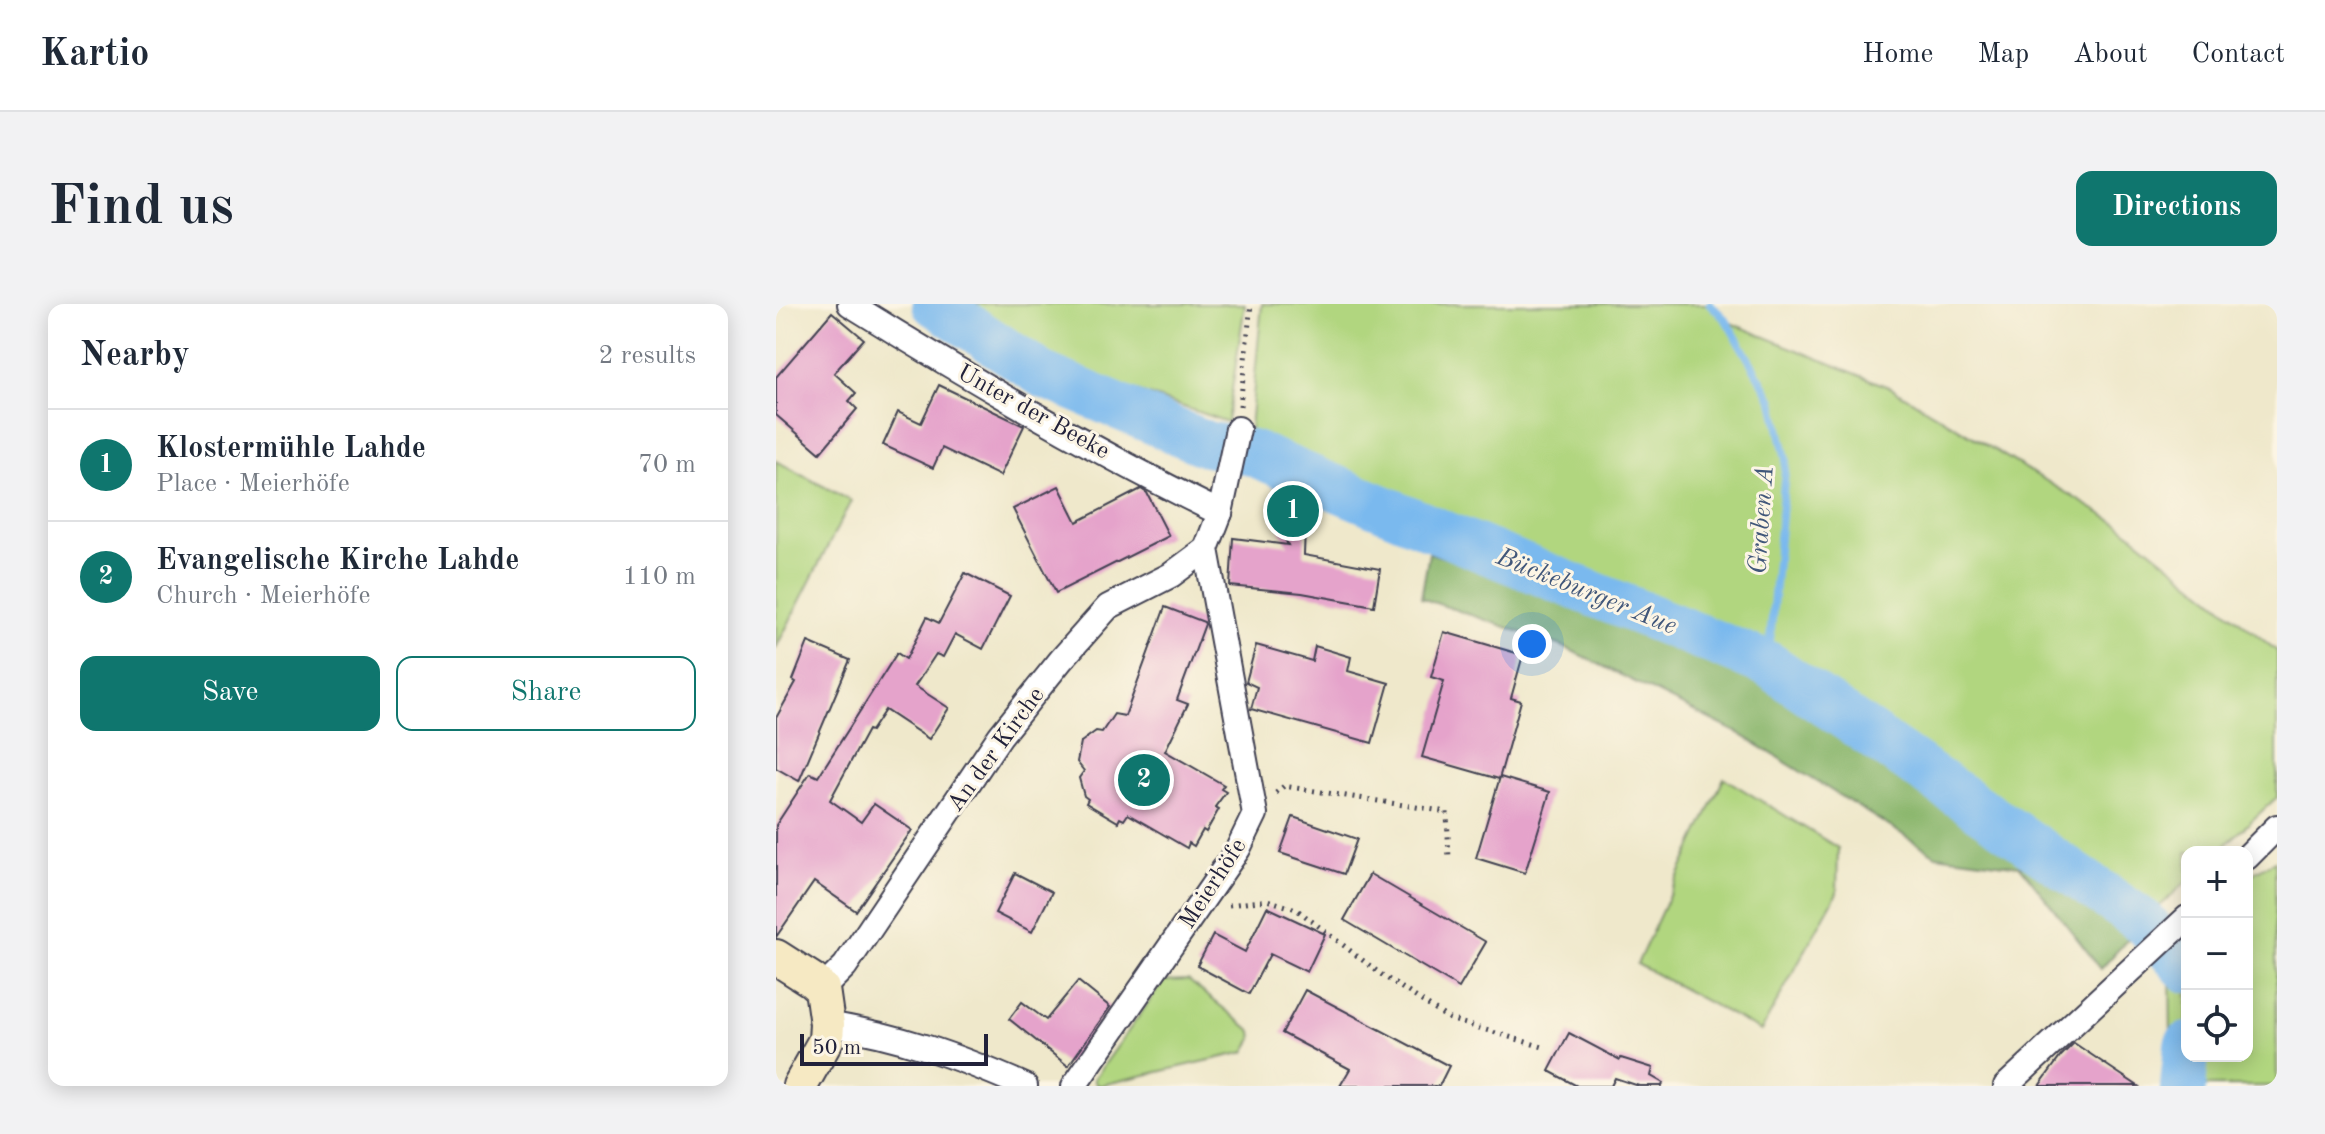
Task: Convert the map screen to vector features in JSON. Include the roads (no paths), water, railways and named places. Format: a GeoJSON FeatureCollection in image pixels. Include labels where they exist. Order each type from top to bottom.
{"type":"FeatureCollection","features":[{"type":"Feature","properties":{"kind":"street","name":"Unter der Beeke"},"geometry":{"type":"LineString","coordinates":[[850,304],[1016,402],[1220,513]]}},
{"type":"Feature","properties":{"kind":"street"},"geometry":{"type":"LineString","coordinates":[[1206,549],[1220,513],[1238,429]]}},
{"type":"Feature","properties":{"kind":"street","name":"Meierhöfe"},"geometry":{"type":"LineString","coordinates":[[1074,1086],[1238,849],[1255,814],[1206,549]]}},
{"type":"Feature","properties":{"kind":"street","name":"An der Kirche"},"geometry":{"type":"LineString","coordinates":[[822,989],[845,966],[1000,736],[1070,649],[1108,607],[1171,575],[1206,549]]}},
{"type":"Feature","properties":{"kind":"street"},"geometry":{"type":"LineString","coordinates":[[2253,851],[2277,827]]}},
{"type":"Feature","properties":{"kind":"street"},"geometry":{"type":"LineString","coordinates":[[2006,1086],[2181,923]]}},
{"type":"Feature","properties":{"kind":"street"},"geometry":{"type":"LineString","coordinates":[[776,957],[822,989],[827,1024],[822,1049],[800,1086]]}},
{"type":"Feature","properties":{"kind":"street"},"geometry":{"type":"LineString","coordinates":[[827,1024],[880,1032],[940,1051],[1025,1086]]}},
{"type":"Feature","properties":{"kind":"waterway","name":"Bückeburger Aue"},"geometry":{"type":"LineString","coordinates":[[935,304],[1043,375],[1206,444],[1252,453],[1768,664],[2144,922],[2181,963]]}},
{"type":"Feature","properties":{"kind":"waterway","name":"Graben A"},"geometry":{"type":"LineString","coordinates":[[1710,304],[1726,320],[1773,401],[1786,459],[1768,664]]}},
{"type":"Feature","properties":{"kind":"waterway","name":"Bückeburger Aue"},"geometry":{"type":"LineString","coordinates":[[2183,1086],[2185,1062]]}},
{"type":"Feature","properties":{"kind":"place","name":"Klostermühle Lahde"},"geometry":{"type":"Point","coordinates":[1293,511]}},
{"type":"Feature","properties":{"kind":"place","name":"Evangelische Kirche Lahde"},"geometry":{"type":"Point","coordinates":[1144,780]}}]}
